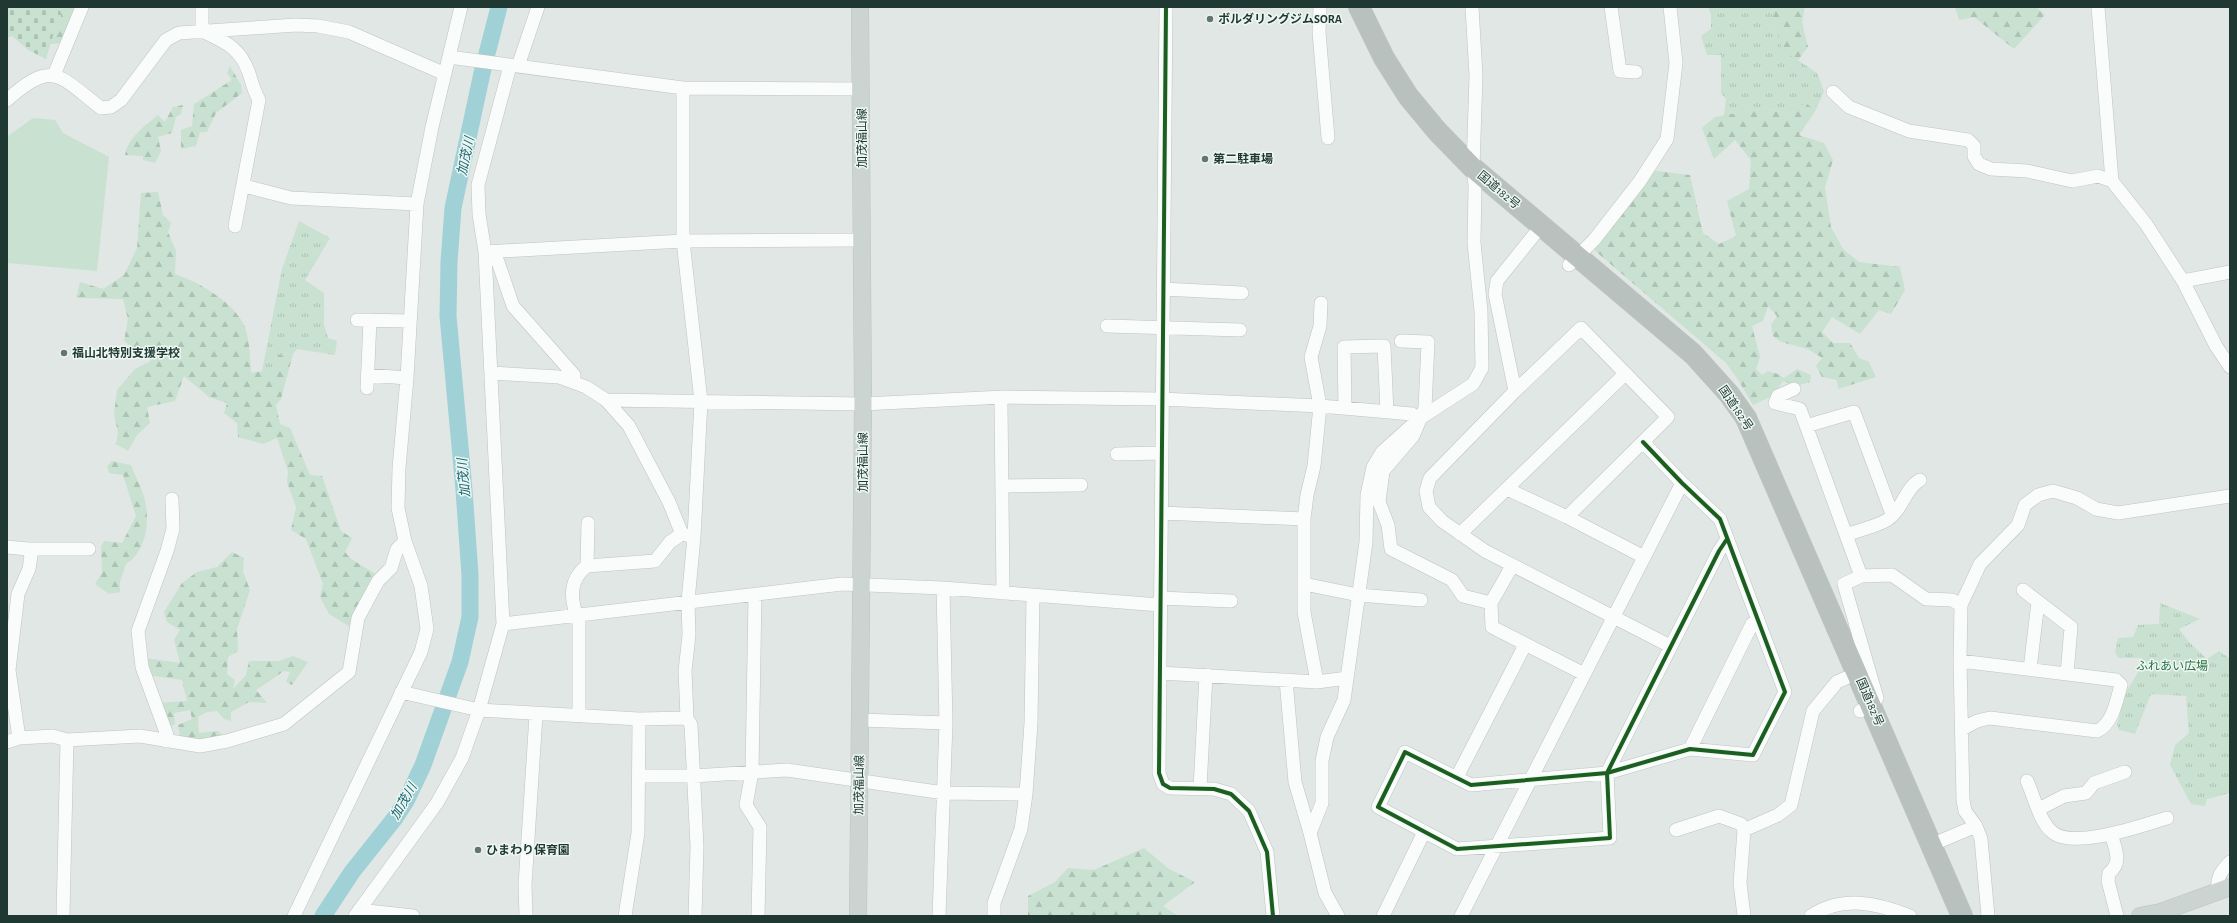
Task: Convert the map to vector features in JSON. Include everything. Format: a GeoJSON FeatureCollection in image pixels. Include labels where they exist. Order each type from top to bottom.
{"type":"FeatureCollection","features":[{"type":"Feature","properties":{"kind":"highway","name":"国道182号"},"geometry":{"type":"LineString","coordinates":[[1347,7],[1375,66],[1399,105],[1434,145],[1574,261],[1683,362],[1716,398],[1733,422],[1749,451],[1846,678],[1866,709],[1931,845],[1962,916]]}},
{"type":"Feature","properties":{"kind":"highway","name":"国道182号"},"geometry":{"type":"LineString","coordinates":[[1359,7],[1384,58],[1408,96],[1474,177]]}},
{"type":"Feature","properties":{"kind":"highway","name":"国道182号"},"geometry":{"type":"LineString","coordinates":[[1574,261],[1693,354],[1729,394],[1746,418],[1866,709],[1948,916]]}},
{"type":"Feature","properties":{"kind":"main road","name":"加茂福山線"},"geometry":{"type":"LineString","coordinates":[[858,916],[863,404],[862,89],[860,7]]}},
{"type":"Feature","properties":{"kind":"main road"},"geometry":{"type":"LineString","coordinates":[[2140,916],[2161,912],[2224,889]]}},
{"type":"Feature","properties":{"kind":"street"},"geometry":{"type":"LineString","coordinates":[[54,75],[82,7]]}},
{"type":"Feature","properties":{"kind":"street"},"geometry":{"type":"LineString","coordinates":[[202,7],[202,32]]}},
{"type":"Feature","properties":{"kind":"street"},"geometry":{"type":"LineString","coordinates":[[294,916],[421,652],[427,629],[421,586],[405,541],[398,508],[399,468],[407,378],[417,204],[428,142],[461,7]]}},
{"type":"Feature","properties":{"kind":"street"},"geometry":{"type":"LineString","coordinates":[[357,913],[436,803],[462,758],[503,624],[485,252],[479,214],[478,185],[514,66],[538,7]]}},
{"type":"Feature","properties":{"kind":"street"},"geometry":{"type":"LineString","coordinates":[[1166,7],[1161,399],[1159,773],[1163,784],[1170,788],[1214,789],[1231,794],[1249,811],[1266,852],[1273,916]]}},
{"type":"Feature","properties":{"kind":"street"},"geometry":{"type":"LineString","coordinates":[[1320,7],[1319,32],[1328,138]]}},
{"type":"Feature","properties":{"kind":"street"},"geometry":{"type":"LineString","coordinates":[[1310,833],[1322,803],[1322,761],[1327,737],[1344,700],[1366,542],[1367,495],[1372,466],[1382,452],[1419,419],[1473,384],[1482,368],[1481,310],[1474,243],[1476,76],[1472,7]]}},
{"type":"Feature","properties":{"kind":"street"},"geometry":{"type":"LineString","coordinates":[[1611,7],[1620,71],[1636,72]]}},
{"type":"Feature","properties":{"kind":"street"},"geometry":{"type":"LineString","coordinates":[[1574,261],[1594,240],[1640,181],[1667,138],[1676,63],[1670,7]]}},
{"type":"Feature","properties":{"kind":"street"},"geometry":{"type":"LineString","coordinates":[[2098,7],[2112,181]]}},
{"type":"Feature","properties":{"kind":"street"},"geometry":{"type":"LineString","coordinates":[[7,100],[39,76],[54,75],[65,80],[101,108],[111,107],[121,100],[166,40],[179,33],[318,26],[350,32],[445,74]]}},
{"type":"Feature","properties":{"kind":"street"},"geometry":{"type":"LineString","coordinates":[[202,32],[229,44],[242,56],[254,92],[259,100],[244,186],[235,226]]}},
{"type":"Feature","properties":{"kind":"street"},"geometry":{"type":"LineString","coordinates":[[449,57],[683,88],[862,89]]}},
{"type":"Feature","properties":{"kind":"street"},"geometry":{"type":"LineString","coordinates":[[683,88],[683,241],[701,401],[688,536],[689,635],[685,671],[687,718],[691,725],[697,846],[695,916]]}},
{"type":"Feature","properties":{"kind":"street"},"geometry":{"type":"LineString","coordinates":[[1833,92],[1849,107],[1909,131],[1968,140],[1974,146],[1974,156],[1979,164],[1991,169],[2027,171],[2072,181],[2098,176],[2112,181],[2146,224],[2183,281],[2216,346],[2230,367]]}},
{"type":"Feature","properties":{"kind":"street"},"geometry":{"type":"LineString","coordinates":[[244,186],[291,198],[417,204]]}},
{"type":"Feature","properties":{"kind":"street"},"geometry":{"type":"LineString","coordinates":[[1515,391],[1495,294],[1497,281],[1538,230]]}},
{"type":"Feature","properties":{"kind":"street"},"geometry":{"type":"LineString","coordinates":[[485,252],[683,241],[862,240]]}},
{"type":"Feature","properties":{"kind":"street"},"geometry":{"type":"LineString","coordinates":[[485,252],[498,262],[513,306],[574,375],[573,381]]}},
{"type":"Feature","properties":{"kind":"street"},"geometry":{"type":"LineString","coordinates":[[2183,281],[2230,272]]}},
{"type":"Feature","properties":{"kind":"street"},"geometry":{"type":"LineString","coordinates":[[1163,289],[1242,293]]}},
{"type":"Feature","properties":{"kind":"street"},"geometry":{"type":"LineString","coordinates":[[1317,682],[1304,612],[1304,518],[1307,495],[1314,466],[1320,406],[1311,357],[1320,326],[1321,303]]}},
{"type":"Feature","properties":{"kind":"street"},"geometry":{"type":"LineString","coordinates":[[357,320],[410,321]]}},
{"type":"Feature","properties":{"kind":"street"},"geometry":{"type":"LineString","coordinates":[[370,320],[367,382],[407,378]]}},
{"type":"Feature","properties":{"kind":"street"},"geometry":{"type":"LineString","coordinates":[[1107,326],[1240,330]]}},
{"type":"Feature","properties":{"kind":"street"},"geometry":{"type":"LineString","coordinates":[[1567,517],[1668,417],[1581,328],[1515,391],[1430,478],[1426,491],[1429,507],[1460,534],[1484,551],[1670,646]]}},
{"type":"Feature","properties":{"kind":"street"},"geometry":{"type":"LineString","coordinates":[[1401,341],[1428,342],[1425,408],[1413,436],[1383,471],[1379,502],[1388,525],[1391,549],[1452,580],[1462,596],[1491,602]]}},
{"type":"Feature","properties":{"kind":"street"},"geometry":{"type":"LineString","coordinates":[[1345,408],[1344,347],[1384,346],[1387,412]]}},
{"type":"Feature","properties":{"kind":"street"},"geometry":{"type":"LineString","coordinates":[[490,373],[559,377],[573,381],[606,400],[629,426],[688,536]]}},
{"type":"Feature","properties":{"kind":"street"},"geometry":{"type":"LineString","coordinates":[[1460,534],[1625,374]]}},
{"type":"Feature","properties":{"kind":"street"},"geometry":{"type":"LineString","coordinates":[[1794,388],[1778,396],[1775,403],[1800,409],[1861,576]]}},
{"type":"Feature","properties":{"kind":"street"},"geometry":{"type":"LineString","coordinates":[[606,400],[863,404],[1004,397],[1161,399],[1320,406],[1412,414],[1419,419]]}},
{"type":"Feature","properties":{"kind":"street"},"geometry":{"type":"LineString","coordinates":[[1003,594],[1001,402],[1004,397]]}},
{"type":"Feature","properties":{"kind":"street"},"geometry":{"type":"LineString","coordinates":[[1806,426],[1854,412],[1892,514]]}},
{"type":"Feature","properties":{"kind":"street"},"geometry":{"type":"LineString","coordinates":[[1643,442],[1682,483],[1720,519],[1728,539],[1785,692],[1753,755],[1690,750],[1607,773],[1470,785],[1457,776],[1405,752],[1378,807],[1457,849],[1610,838],[1607,773],[1719,550],[1728,539]]}},
{"type":"Feature","properties":{"kind":"street"},"geometry":{"type":"LineString","coordinates":[[1117,454],[1161,454]]}},
{"type":"Feature","properties":{"kind":"street"},"geometry":{"type":"LineString","coordinates":[[1846,535],[1888,519],[1901,504],[1912,484],[1920,480]]}},
{"type":"Feature","properties":{"kind":"street"},"geometry":{"type":"LineString","coordinates":[[1461,916],[1682,483]]}},
{"type":"Feature","properties":{"kind":"street"},"geometry":{"type":"LineString","coordinates":[[1002,486],[1081,485]]}},
{"type":"Feature","properties":{"kind":"street"},"geometry":{"type":"LineString","coordinates":[[1507,488],[1644,557]]}},
{"type":"Feature","properties":{"kind":"street"},"geometry":{"type":"LineString","coordinates":[[1988,916],[1981,839],[1976,826],[1965,811],[1963,800],[1960,661],[1961,605],[1980,564],[2018,525],[2025,506],[2038,495],[2053,491],[2077,498],[2096,510],[2118,513],[2230,496]]}},
{"type":"Feature","properties":{"kind":"street"},"geometry":{"type":"LineString","coordinates":[[166,740],[167,735],[142,667],[138,632],[173,529],[172,498]]}},
{"type":"Feature","properties":{"kind":"street"},"geometry":{"type":"LineString","coordinates":[[1161,513],[1304,518]]}},
{"type":"Feature","properties":{"kind":"street"},"geometry":{"type":"LineString","coordinates":[[588,522],[588,566]]}},
{"type":"Feature","properties":{"kind":"street"},"geometry":{"type":"LineString","coordinates":[[580,716],[579,623],[573,609],[573,587],[579,572],[588,566],[655,561],[670,542],[688,536]]}},
{"type":"Feature","properties":{"kind":"street"},"geometry":{"type":"LineString","coordinates":[[28,549],[31,556],[29,569],[18,594],[9,670],[13,740],[53,736],[67,740],[140,736],[200,746],[227,741],[284,724],[349,672],[358,618],[378,581],[390,568],[397,549],[405,541]]}},
{"type":"Feature","properties":{"kind":"street"},"geometry":{"type":"LineString","coordinates":[[7,547],[28,549],[89,549]]}},
{"type":"Feature","properties":{"kind":"street"},"geometry":{"type":"LineString","coordinates":[[1512,566],[1491,602],[1492,628],[1584,674]]}},
{"type":"Feature","properties":{"kind":"street"},"geometry":{"type":"LineString","coordinates":[[1866,709],[1877,698],[1844,584],[1861,576],[1892,575],[1926,599],[1952,600],[1961,605]]}},
{"type":"Feature","properties":{"kind":"street"},"geometry":{"type":"LineString","coordinates":[[503,624],[842,584],[943,588],[1033,596],[1160,602],[1231,600]]}},
{"type":"Feature","properties":{"kind":"street"},"geometry":{"type":"LineString","coordinates":[[1304,584],[1358,595],[1421,600]]}},
{"type":"Feature","properties":{"kind":"street"},"geometry":{"type":"LineString","coordinates":[[940,916],[946,723],[943,588]]}},
{"type":"Feature","properties":{"kind":"street"},"geometry":{"type":"LineString","coordinates":[[2023,590],[2071,627],[2067,674]]}},
{"type":"Feature","properties":{"kind":"street"},"geometry":{"type":"LineString","coordinates":[[755,595],[752,772],[746,805],[760,827],[758,916]]}},
{"type":"Feature","properties":{"kind":"street"},"geometry":{"type":"LineString","coordinates":[[994,916],[994,903],[1021,829],[1026,794],[1031,723],[1033,596]]}},
{"type":"Feature","properties":{"kind":"street"},"geometry":{"type":"LineString","coordinates":[[2030,669],[2038,602]]}},
{"type":"Feature","properties":{"kind":"street"},"geometry":{"type":"LineString","coordinates":[[1690,750],[1752,624],[1758,619]]}},
{"type":"Feature","properties":{"kind":"street"},"geometry":{"type":"LineString","coordinates":[[1457,776],[1525,645]]}},
{"type":"Feature","properties":{"kind":"street"},"geometry":{"type":"LineString","coordinates":[[1960,661],[2116,680],[2120,684],[2114,708],[2104,728],[2097,731],[1990,718],[1977,721],[1962,729]]}},
{"type":"Feature","properties":{"kind":"street"},"geometry":{"type":"LineString","coordinates":[[1160,673],[1317,682],[1347,678]]}},
{"type":"Feature","properties":{"kind":"street"},"geometry":{"type":"LineString","coordinates":[[1200,788],[1206,675]]}},
{"type":"Feature","properties":{"kind":"street"},"geometry":{"type":"LineString","coordinates":[[1744,830],[1778,815],[1791,805],[1813,711],[1837,682],[1846,678]]}},
{"type":"Feature","properties":{"kind":"street"},"geometry":{"type":"LineString","coordinates":[[1286,680],[1294,782],[1310,833],[1325,893],[1338,916]]}},
{"type":"Feature","properties":{"kind":"street"},"geometry":{"type":"LineString","coordinates":[[401,692],[476,710],[536,715],[639,719],[687,718]]}},
{"type":"Feature","properties":{"kind":"street"},"geometry":{"type":"LineString","coordinates":[[526,916],[524,885],[536,715]]}},
{"type":"Feature","properties":{"kind":"street"},"geometry":{"type":"LineString","coordinates":[[625,916],[638,833],[639,719]]}},
{"type":"Feature","properties":{"kind":"street"},"geometry":{"type":"LineString","coordinates":[[860,720],[946,723]]}},
{"type":"Feature","properties":{"kind":"street"},"geometry":{"type":"LineString","coordinates":[[63,916],[67,740]]}},
{"type":"Feature","properties":{"kind":"street"},"geometry":{"type":"LineString","coordinates":[[639,776],[693,776],[787,770],[944,794],[1026,794]]}},
{"type":"Feature","properties":{"kind":"street"},"geometry":{"type":"LineString","coordinates":[[2039,809],[2064,796],[2086,793],[2094,783],[2125,772]]}},
{"type":"Feature","properties":{"kind":"street"},"geometry":{"type":"LineString","coordinates":[[2027,781],[2039,809],[2051,831],[2059,837],[2076,838],[2111,834],[2167,818]]}},
{"type":"Feature","properties":{"kind":"street"},"geometry":{"type":"LineString","coordinates":[[1676,830],[1698,821],[1719,816],[1741,824],[1744,830],[1740,876],[1744,916]]}},
{"type":"Feature","properties":{"kind":"street"},"geometry":{"type":"LineString","coordinates":[[1931,845],[1976,826]]}},
{"type":"Feature","properties":{"kind":"street"},"geometry":{"type":"LineString","coordinates":[[1383,916],[1424,832]]}},
{"type":"Feature","properties":{"kind":"street"},"geometry":{"type":"LineString","coordinates":[[2111,834],[2118,861],[2116,868],[2109,873],[2108,881],[2117,916]]}},
{"type":"Feature","properties":{"kind":"street"},"geometry":{"type":"LineString","coordinates":[[2224,889],[2216,881],[2219,873],[2230,862]]}},
{"type":"Feature","properties":{"kind":"street"},"geometry":{"type":"LineString","coordinates":[[1811,916],[1831,905],[1862,903],[1886,907],[1910,916]]}},
{"type":"Feature","properties":{"kind":"street"},"geometry":{"type":"LineString","coordinates":[[357,913],[413,916]]}},
{"type":"Feature","properties":{"kind":"green space"},"geometry":{"type":"Polygon","coordinates":[[[7,7],[50,7],[60,11],[62,21],[55,29],[46,59],[28,50],[12,36],[7,38],[7,7]]]}},
{"type":"Feature","properties":{"kind":"green space"},"geometry":{"type":"Polygon","coordinates":[[[50,7],[78,7],[60,43],[50,44],[55,29],[50,7]]]}},
{"type":"Feature","properties":{"kind":"green space"},"geometry":{"type":"Polygon","coordinates":[[[1708,7],[1772,7],[1772,16],[1783,50],[1817,73],[1824,91],[1816,110],[1805,104],[1789,115],[1766,108],[1724,116],[1726,99],[1721,93],[1721,55],[1707,55],[1701,36],[1711,29],[1711,14],[1708,7]]]}},
{"type":"Feature","properties":{"kind":"green space"},"geometry":{"type":"Polygon","coordinates":[[[1772,7],[1805,7],[1802,22],[1808,47],[1798,60],[1783,51],[1772,16],[1772,7]]]}},
{"type":"Feature","properties":{"kind":"green space"},"geometry":{"type":"Polygon","coordinates":[[[1955,7],[2036,7],[2045,15],[2014,49],[1974,17],[1959,20],[1955,7]]]}},
{"type":"Feature","properties":{"kind":"green space"},"geometry":{"type":"Polygon","coordinates":[[[230,66],[241,85],[242,93],[216,113],[207,132],[200,132],[196,146],[181,149],[181,130],[192,126],[194,104],[232,80],[227,73],[230,66]]]}},
{"type":"Feature","properties":{"kind":"green space"},"geometry":{"type":"Polygon","coordinates":[[[1805,103],[1816,110],[1799,135],[1824,143],[1833,160],[1825,188],[1831,227],[1843,249],[1859,262],[1900,267],[1905,290],[1891,314],[1879,310],[1860,334],[1832,317],[1822,332],[1833,343],[1850,343],[1859,358],[1869,362],[1876,377],[1838,389],[1837,380],[1822,377],[1816,366],[1822,358],[1808,349],[1781,342],[1773,336],[1771,325],[1777,316],[1768,306],[1763,321],[1752,326],[1760,357],[1756,369],[1762,375],[1768,371],[1778,374],[1784,378],[1797,369],[1811,375],[1810,382],[1796,386],[1783,381],[1774,395],[1753,405],[1726,363],[1593,249],[1647,170],[1690,175],[1703,233],[1719,244],[1736,236],[1727,201],[1749,189],[1751,160],[1735,140],[1714,159],[1702,128],[1715,117],[1766,108],[1789,115],[1805,103]]]}},
{"type":"Feature","properties":{"kind":"green space"},"geometry":{"type":"Polygon","coordinates":[[[183,105],[181,114],[176,117],[172,133],[158,137],[161,151],[155,163],[143,160],[143,156],[125,155],[133,137],[158,115],[165,122],[173,107],[183,105]]]}},
{"type":"Feature","properties":{"kind":"green space"},"geometry":{"type":"Polygon","coordinates":[[[33,118],[55,120],[63,133],[109,157],[97,271],[7,263],[8,136],[33,118]]]}},
{"type":"Feature","properties":{"kind":"green space"},"geometry":{"type":"Polygon","coordinates":[[[158,192],[163,215],[171,223],[168,232],[176,251],[175,274],[195,282],[215,294],[240,318],[245,327],[248,338],[251,373],[262,371],[278,391],[274,376],[278,355],[293,354],[281,399],[276,405],[280,424],[290,428],[310,475],[322,476],[341,531],[352,538],[345,552],[351,559],[377,575],[352,628],[329,614],[320,597],[323,584],[306,539],[291,530],[296,507],[287,482],[288,471],[277,438],[263,444],[238,437],[237,423],[224,413],[227,403],[209,397],[184,376],[175,401],[147,407],[150,423],[137,435],[128,451],[116,444],[118,433],[114,414],[117,390],[135,369],[151,361],[124,341],[128,319],[123,299],[76,298],[80,282],[103,289],[124,275],[137,248],[141,193],[158,192]]]}},
{"type":"Feature","properties":{"kind":"green space"},"geometry":{"type":"Polygon","coordinates":[[[299,221],[330,238],[305,280],[324,293],[324,325],[328,338],[337,341],[335,355],[297,349],[293,354],[278,355],[278,392],[262,371],[282,269],[299,221]]]}},
{"type":"Feature","properties":{"kind":"green space"},"geometry":{"type":"Polygon","coordinates":[[[112,461],[131,465],[144,496],[147,518],[145,536],[138,552],[133,559],[126,564],[120,582],[120,592],[109,594],[95,584],[102,573],[101,546],[104,541],[122,543],[136,516],[123,475],[109,473],[107,466],[112,461]]]}},
{"type":"Feature","properties":{"kind":"green space"},"geometry":{"type":"Polygon","coordinates":[[[232,552],[244,558],[243,571],[250,590],[237,629],[238,651],[228,657],[227,674],[235,680],[233,689],[246,675],[249,661],[279,661],[293,656],[308,662],[292,685],[286,682],[290,672],[284,671],[256,690],[267,703],[249,702],[231,712],[231,721],[224,719],[217,711],[207,712],[198,717],[199,733],[218,731],[225,737],[200,744],[181,740],[178,725],[192,719],[190,710],[174,713],[175,724],[171,726],[173,737],[158,703],[187,701],[182,680],[147,675],[145,658],[180,663],[174,640],[180,630],[167,622],[164,612],[182,583],[197,572],[217,567],[232,552]]]}},
{"type":"Feature","properties":{"kind":"green space","name":"ふれあい広場"},"geometry":{"type":"Polygon","coordinates":[[[2160,603],[2200,619],[2179,629],[2189,642],[2207,659],[2219,651],[2230,659],[2230,793],[2207,799],[2205,806],[2191,804],[2170,765],[2175,745],[2189,733],[2186,696],[2151,694],[2135,734],[2119,730],[2117,725],[2126,692],[2143,664],[2142,658],[2119,658],[2115,653],[2118,638],[2133,637],[2138,625],[2159,624],[2160,603]]]}},
{"type":"Feature","properties":{"kind":"green space"},"geometry":{"type":"Polygon","coordinates":[[[1144,848],[1169,869],[1195,882],[1163,906],[1178,916],[1028,916],[1028,896],[1055,882],[1068,868],[1094,870],[1144,848]]]}},
{"type":"Feature","properties":{"kind":"waterway","name":"加茂川"},"geometry":{"type":"LineString","coordinates":[[323,916],[352,872],[395,818],[406,801],[423,765],[460,662],[470,617],[470,575],[464,490],[448,316],[449,262],[453,208],[482,73],[499,7]]}},
{"type":"Feature","properties":{"kind":"cycle path"},"geometry":{"type":"LineString","coordinates":[[1166,7],[1159,773],[1163,784],[1170,788],[1214,789],[1231,794],[1249,811],[1267,852],[1273,916]]}},
{"type":"Feature","properties":{"kind":"cycle path"},"geometry":{"type":"LineString","coordinates":[[1643,442],[1682,483],[1720,519],[1785,692],[1753,755],[1690,749],[1607,773],[1471,785],[1405,752],[1378,807],[1457,849],[1610,838],[1607,773],[1719,551],[1727,539]]}},
{"type":"Feature","properties":{"kind":"place","name":"ボルダリングジムSORA"},"geometry":{"type":"Point","coordinates":[1210,19]}},
{"type":"Feature","properties":{"kind":"place","name":"第二駐車場"},"geometry":{"type":"Point","coordinates":[1205,159]}},
{"type":"Feature","properties":{"kind":"place","name":"福山北特別支援学校"},"geometry":{"type":"Point","coordinates":[64,353]}},
{"type":"Feature","properties":{"kind":"place","name":"ひまわり保育園"},"geometry":{"type":"Point","coordinates":[478,850]}}]}
